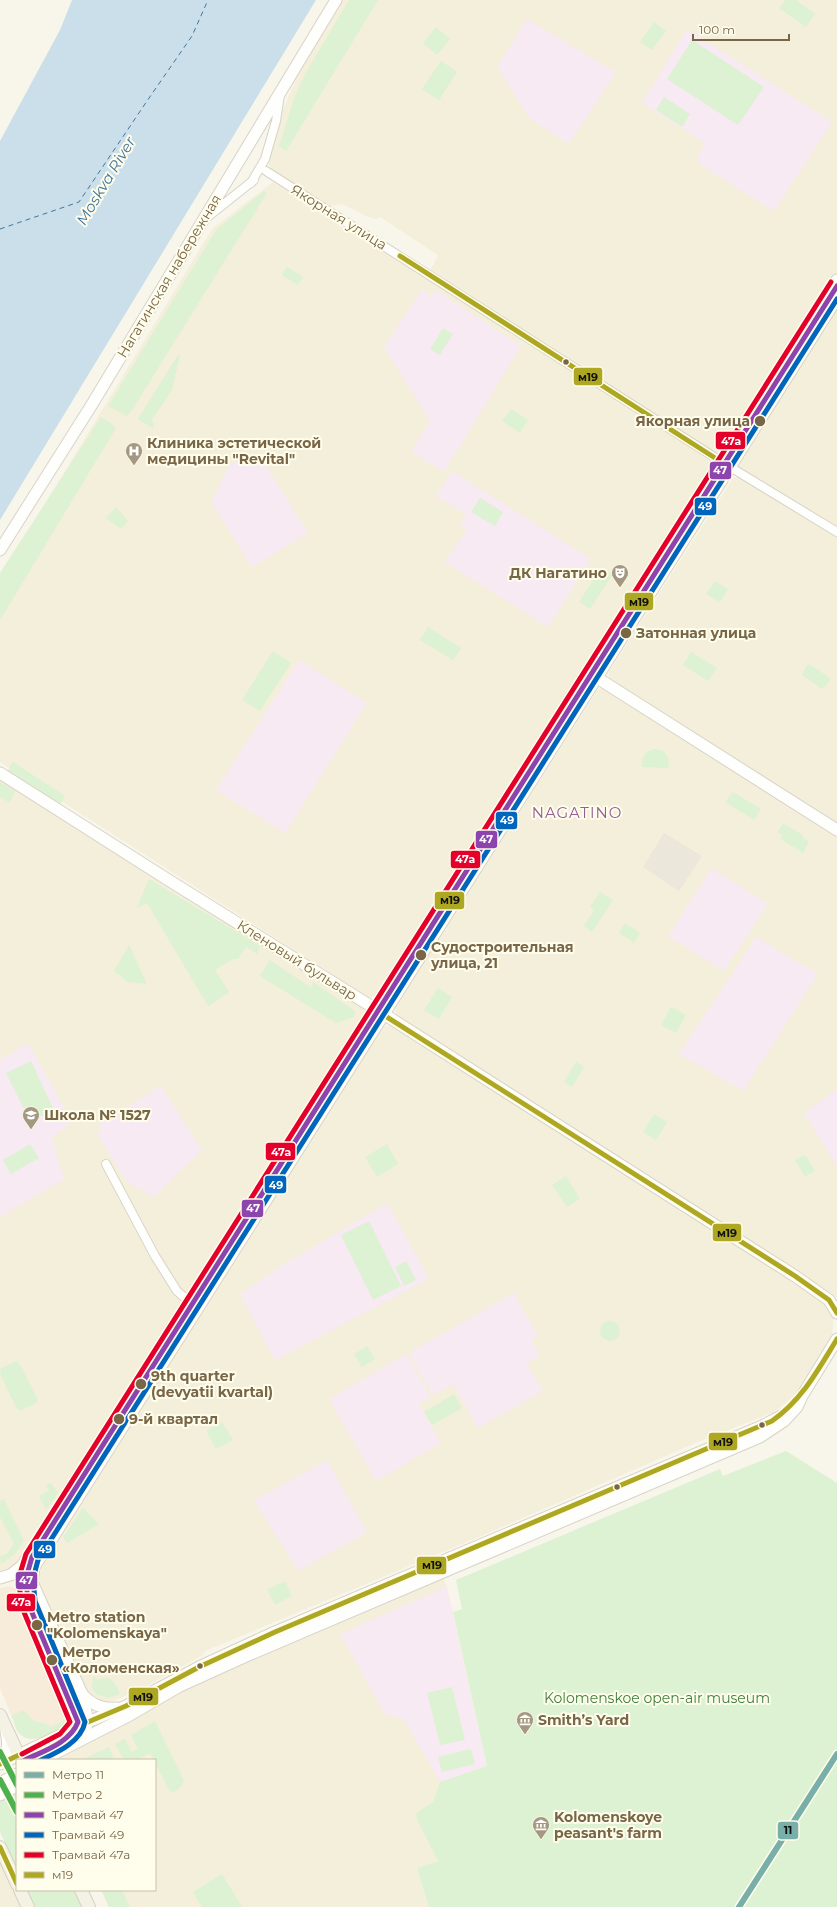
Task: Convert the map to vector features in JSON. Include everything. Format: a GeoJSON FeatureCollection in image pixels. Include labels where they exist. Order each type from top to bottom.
{"type":"FeatureCollection","features":[{"type":"Feature","properties":{"kind":"main road"},"geometry":{"type":"LineString","coordinates":[[2,1719],[20,1758]]}},
{"type":"Feature","properties":{"kind":"main road"},"geometry":{"type":"LineString","coordinates":[[0,1847],[16,1882]]}},
{"type":"Feature","properties":{"kind":"main road"},"geometry":{"type":"LineString","coordinates":[[20,1891],[28,1907]]}},
{"type":"Feature","properties":{"kind":"main road"},"geometry":{"type":"LineString","coordinates":[[81,1891],[89,1907]]}},
{"type":"Feature","properties":{"kind":"street","name":"Нагатинская набережная"},"geometry":{"type":"LineString","coordinates":[[0,550],[91,406],[203,221],[220,202],[264,118],[336,0]]}},
{"type":"Feature","properties":{"kind":"street"},"geometry":{"type":"LineString","coordinates":[[251,183],[265,159],[276,121],[282,89]]}},
{"type":"Feature","properties":{"kind":"street"},"geometry":{"type":"LineString","coordinates":[[264,118],[272,117],[276,121]]}},
{"type":"Feature","properties":{"kind":"street"},"geometry":{"type":"LineString","coordinates":[[220,202],[251,183],[266,171],[265,159]]}},
{"type":"Feature","properties":{"kind":"street","name":"Якорная улица"},"geometry":{"type":"LineString","coordinates":[[266,171],[726,465],[837,532]]}},
{"type":"Feature","properties":{"kind":"street"},"geometry":{"type":"LineString","coordinates":[[726,465],[837,280]]}},
{"type":"Feature","properties":{"kind":"street"},"geometry":{"type":"LineString","coordinates":[[13,1573],[25,1562],[193,1305],[726,465],[837,298]]}},
{"type":"Feature","properties":{"kind":"street"},"geometry":{"type":"LineString","coordinates":[[593,674],[837,830]]}},
{"type":"Feature","properties":{"kind":"street","name":"Кленовый бульвар"},"geometry":{"type":"LineString","coordinates":[[0,773],[820,1293],[837,1302]]}},
{"type":"Feature","properties":{"kind":"street"},"geometry":{"type":"LineString","coordinates":[[106,1164],[155,1256],[177,1291],[193,1305]]}},
{"type":"Feature","properties":{"kind":"street"},"geometry":{"type":"LineString","coordinates":[[820,1293],[829,1300],[837,1313]]}},
{"type":"Feature","properties":{"kind":"street"},"geometry":{"type":"LineString","coordinates":[[32,1582],[34,1567],[38,1559],[193,1305]]}},
{"type":"Feature","properties":{"kind":"street"},"geometry":{"type":"LineString","coordinates":[[20,1758],[88,1722],[122,1708],[199,1667],[320,1618],[718,1450],[787,1412],[802,1396],[837,1339]]}},
{"type":"Feature","properties":{"kind":"street"},"geometry":{"type":"LineString","coordinates":[[0,1578],[13,1573],[21,1572],[28,1576],[32,1582],[82,1694],[88,1722],[82,1735],[76,1742]]}},
{"type":"Feature","properties":{"kind":"street"},"geometry":{"type":"LineString","coordinates":[[44,1759],[130,1715],[180,1686],[320,1618]]}},
{"type":"Feature","properties":{"kind":"street"},"geometry":{"type":"LineString","coordinates":[[82,1694],[88,1701],[97,1707],[109,1709],[122,1708]]}},
{"type":"Feature","properties":{"kind":"street"},"geometry":{"type":"LineString","coordinates":[[97,1732],[96,1728],[98,1724],[122,1708]]}},
{"type":"Feature","properties":{"kind":"street"},"geometry":{"type":"LineString","coordinates":[[0,1758],[5,1754],[7,1749],[2,1719]]}},
{"type":"Feature","properties":{"kind":"street"},"geometry":{"type":"LineString","coordinates":[[0,1764],[16,1759]]}},
{"type":"Feature","properties":{"kind":"street"},"geometry":{"type":"LineString","coordinates":[[0,1783],[16,1775]]}},
{"type":"Feature","properties":{"kind":"street"},"geometry":{"type":"LineString","coordinates":[[0,1795],[16,1787]]}},
{"type":"Feature","properties":{"kind":"shaded area"},"geometry":{"type":"Polygon","coordinates":[[[343,0],[837,0],[837,276],[721,453],[715,452],[657,417],[430,271],[438,255],[380,217],[376,219],[365,216],[343,204],[327,206],[271,169],[268,161],[268,155],[277,135],[284,107],[297,77],[343,0]]]}},
{"type":"Feature","properties":{"kind":"shaded area"},"geometry":{"type":"Polygon","coordinates":[[[527,19],[616,72],[569,144],[530,119],[497,67],[527,19]]]}},
{"type":"Feature","properties":{"kind":"shaded area"},"geometry":{"type":"Polygon","coordinates":[[[687,29],[832,122],[774,211],[699,164],[698,156],[705,143],[642,103],[687,29]]]}},
{"type":"Feature","properties":{"kind":"shaded area"},"geometry":{"type":"Polygon","coordinates":[[[273,182],[712,461],[714,467],[381,994],[369,998],[0,762],[0,578],[212,229],[273,182]]]}},
{"type":"Feature","properties":{"kind":"shaded area"},"geometry":{"type":"Polygon","coordinates":[[[422,289],[431,296],[435,290],[521,346],[444,472],[411,451],[430,421],[384,347],[422,289]]]}},
{"type":"Feature","properties":{"kind":"shaded area"},"geometry":{"type":"Polygon","coordinates":[[[837,303],[837,528],[739,467],[737,461],[837,303]]]}},
{"type":"Feature","properties":{"kind":"shaded area"},"geometry":{"type":"Polygon","coordinates":[[[260,456],[308,533],[252,567],[211,502],[230,464],[260,456]]]}},
{"type":"Feature","properties":{"kind":"shaded area"},"geometry":{"type":"Polygon","coordinates":[[[452,471],[591,559],[548,627],[445,562],[467,529],[460,525],[466,515],[436,496],[452,471]]]}},
{"type":"Feature","properties":{"kind":"shaded area"},"geometry":{"type":"Polygon","coordinates":[[[739,477],[837,536],[837,822],[609,680],[609,672],[733,478],[739,477]]]}},
{"type":"Feature","properties":{"kind":"shaded area"},"geometry":{"type":"Polygon","coordinates":[[[299,660],[367,703],[285,833],[216,790],[299,660]]]}},
{"type":"Feature","properties":{"kind":"shaded area"},"geometry":{"type":"Polygon","coordinates":[[[604,688],[837,836],[837,1297],[397,1018],[395,1008],[598,689],[604,688]]]}},
{"type":"Feature","properties":{"kind":"shaded area"},"geometry":{"type":"Polygon","coordinates":[[[0,779],[363,1009],[366,1015],[22,1564],[0,1575],[0,779]]]}},
{"type":"Feature","properties":{"kind":"shaded area"},"geometry":{"type":"Polygon","coordinates":[[[664,833],[702,856],[679,891],[643,867],[664,833]]]}},
{"type":"Feature","properties":{"kind":"shaded area"},"geometry":{"type":"Polygon","coordinates":[[[712,868],[768,904],[724,971],[668,936],[712,868]]]}},
{"type":"Feature","properties":{"kind":"shaded area"},"geometry":{"type":"Polygon","coordinates":[[[756,937],[818,974],[743,1091],[679,1054],[756,937]]]}},
{"type":"Feature","properties":{"kind":"shaded area"},"geometry":{"type":"Polygon","coordinates":[[[379,1025],[392,1026],[821,1297],[834,1317],[832,1336],[793,1397],[774,1412],[698,1442],[479,1537],[205,1651],[203,1655],[141,1689],[113,1701],[101,1702],[87,1694],[37,1583],[36,1571],[379,1025]]]}},
{"type":"Feature","properties":{"kind":"shaded area","name":"Школа № 1527"},"geometry":{"type":"Polygon","coordinates":[[[28,1043],[72,1122],[52,1138],[64,1179],[0,1217],[0,1060],[28,1043]]]}},
{"type":"Feature","properties":{"kind":"shaded area"},"geometry":{"type":"Polygon","coordinates":[[[161,1086],[202,1150],[154,1197],[127,1182],[98,1136],[100,1124],[161,1086]]]}},
{"type":"Feature","properties":{"kind":"shaded area"},"geometry":{"type":"Polygon","coordinates":[[[837,1089],[837,1166],[804,1113],[837,1089]]]}},
{"type":"Feature","properties":{"kind":"shaded area"},"geometry":{"type":"Polygon","coordinates":[[[387,1203],[429,1279],[275,1360],[240,1294],[278,1268],[387,1203]]]}},
{"type":"Feature","properties":{"kind":"shaded area"},"geometry":{"type":"Polygon","coordinates":[[[514,1293],[538,1336],[531,1340],[540,1356],[527,1363],[543,1391],[478,1428],[453,1384],[433,1395],[409,1353],[514,1293]]]}},
{"type":"Feature","properties":{"kind":"shaded area"},"geometry":{"type":"Polygon","coordinates":[[[406,1354],[431,1397],[419,1404],[441,1443],[376,1481],[329,1399],[406,1354]]]}},
{"type":"Feature","properties":{"kind":"shaded area"},"geometry":{"type":"Polygon","coordinates":[[[327,1460],[367,1532],[298,1571],[254,1500],[327,1460]]]}},
{"type":"Feature","properties":{"kind":"shaded area"},"geometry":{"type":"Polygon","coordinates":[[[437,1578],[444,1578],[453,1612],[440,1782],[433,1802],[416,1813],[417,1820],[438,1861],[417,1868],[429,1907],[130,1907],[122,1891],[156,1891],[156,1759],[51,1759],[125,1724],[180,1691],[437,1578]]]}},
{"type":"Feature","properties":{"kind":"shaded area"},"geometry":{"type":"Polygon","coordinates":[[[9,1586],[19,1590],[73,1710],[70,1723],[37,1739],[26,1738],[18,1732],[0,1688],[0,1588],[9,1586]]]}},
{"type":"Feature","properties":{"kind":"shaded area"},"geometry":{"type":"Polygon","coordinates":[[[447,1586],[487,1767],[440,1782],[404,1720],[384,1713],[340,1634],[447,1586]]]}},
{"type":"Feature","properties":{"kind":"shaded area"},"geometry":{"type":"Polygon","coordinates":[[[0,1862],[13,1889],[21,1907],[0,1907],[0,1862]]]}},
{"type":"Feature","properties":{"kind":"green space"},"geometry":{"type":"Polygon","coordinates":[[[349,0],[378,0],[286,151],[279,146],[295,96],[304,76],[349,0]]]}},
{"type":"Feature","properties":{"kind":"green space"},"geometry":{"type":"Polygon","coordinates":[[[785,0],[796,0],[815,14],[806,27],[779,8],[785,0]]]}},
{"type":"Feature","properties":{"kind":"green space"},"geometry":{"type":"Polygon","coordinates":[[[654,22],[666,31],[652,50],[640,42],[654,22]]]}},
{"type":"Feature","properties":{"kind":"green space"},"geometry":{"type":"Polygon","coordinates":[[[436,27],[450,39],[437,55],[423,43],[436,27]]]}},
{"type":"Feature","properties":{"kind":"green space"},"geometry":{"type":"Polygon","coordinates":[[[692,40],[764,87],[738,125],[667,79],[692,40]]]}},
{"type":"Feature","properties":{"kind":"green space"},"geometry":{"type":"Polygon","coordinates":[[[441,61],[457,72],[439,100],[422,89],[441,61]]]}},
{"type":"Feature","properties":{"kind":"green space"},"geometry":{"type":"Polygon","coordinates":[[[664,97],[690,114],[682,127],[656,110],[664,97]]]}},
{"type":"Feature","properties":{"kind":"green space"},"geometry":{"type":"Polygon","coordinates":[[[264,191],[267,193],[132,410],[127,416],[108,406],[216,230],[264,191]]]}},
{"type":"Feature","properties":{"kind":"green space"},"geometry":{"type":"Polygon","coordinates":[[[287,267],[303,277],[298,285],[282,275],[287,267]]]}},
{"type":"Feature","properties":{"kind":"green space"},"geometry":{"type":"Polygon","coordinates":[[[443,328],[453,334],[440,355],[430,349],[443,328]]]}},
{"type":"Feature","properties":{"kind":"green space"},"geometry":{"type":"Polygon","coordinates":[[[178,355],[180,355],[172,390],[152,419],[154,429],[138,419],[178,355]]]}},
{"type":"Feature","properties":{"kind":"green space"},"geometry":{"type":"Polygon","coordinates":[[[511,409],[528,420],[520,433],[502,421],[511,409]]]}},
{"type":"Feature","properties":{"kind":"green space"},"geometry":{"type":"Polygon","coordinates":[[[101,417],[116,428],[0,620],[0,573],[101,417]]]}},
{"type":"Feature","properties":{"kind":"green space"},"geometry":{"type":"Polygon","coordinates":[[[480,498],[503,512],[495,526],[471,512],[480,498]]]}},
{"type":"Feature","properties":{"kind":"green space"},"geometry":{"type":"Polygon","coordinates":[[[116,507],[128,521],[121,529],[106,518],[116,507]]]}},
{"type":"Feature","properties":{"kind":"green space"},"geometry":{"type":"Polygon","coordinates":[[[601,568],[612,575],[590,609],[579,602],[601,568]]]}},
{"type":"Feature","properties":{"kind":"green space"},"geometry":{"type":"Polygon","coordinates":[[[715,581],[728,589],[720,602],[706,594],[715,581]]]}},
{"type":"Feature","properties":{"kind":"green space"},"geometry":{"type":"Polygon","coordinates":[[[428,627],[461,648],[453,660],[420,640],[428,627]]]}},
{"type":"Feature","properties":{"kind":"green space"},"geometry":{"type":"Polygon","coordinates":[[[273,651],[291,663],[260,711],[242,700],[273,651]]]}},
{"type":"Feature","properties":{"kind":"green space"},"geometry":{"type":"Polygon","coordinates":[[[691,652],[717,668],[708,681],[683,665],[691,652]]]}},
{"type":"Feature","properties":{"kind":"green space"},"geometry":{"type":"Polygon","coordinates":[[[809,664],[830,678],[828,683],[822,689],[802,675],[805,668],[809,664]]]}},
{"type":"Feature","properties":{"kind":"green space"},"geometry":{"type":"Polygon","coordinates":[[[654,749],[661,750],[666,754],[669,760],[668,768],[642,767],[644,755],[654,749]]]}},
{"type":"Feature","properties":{"kind":"green space"},"geometry":{"type":"Polygon","coordinates":[[[13,762],[65,796],[59,806],[7,772],[13,762]]]}},
{"type":"Feature","properties":{"kind":"green space"},"geometry":{"type":"Polygon","coordinates":[[[0,782],[15,791],[10,803],[0,797],[0,782]]]}},
{"type":"Feature","properties":{"kind":"green space"},"geometry":{"type":"Polygon","coordinates":[[[733,792],[761,809],[754,820],[725,802],[733,792]]]}},
{"type":"Feature","properties":{"kind":"green space"},"geometry":{"type":"Polygon","coordinates":[[[783,823],[804,836],[803,838],[809,842],[803,853],[781,839],[782,834],[777,833],[783,823]]]}},
{"type":"Feature","properties":{"kind":"green space"},"geometry":{"type":"Polygon","coordinates":[[[149,879],[260,946],[257,954],[246,947],[238,959],[233,959],[215,970],[229,992],[208,1006],[147,903],[137,908],[149,879]]]}},
{"type":"Feature","properties":{"kind":"green space"},"geometry":{"type":"Polygon","coordinates":[[[600,892],[613,900],[592,932],[584,926],[594,911],[590,907],[600,892]]]}},
{"type":"Feature","properties":{"kind":"green space"},"geometry":{"type":"Polygon","coordinates":[[[625,923],[640,933],[634,943],[619,933],[625,923]]]}},
{"type":"Feature","properties":{"kind":"green space"},"geometry":{"type":"Polygon","coordinates":[[[129,945],[147,984],[128,982],[114,971],[129,945]]]}},
{"type":"Feature","properties":{"kind":"green space"},"geometry":{"type":"Polygon","coordinates":[[[270,960],[311,988],[313,982],[355,1011],[354,1017],[336,1023],[260,976],[270,960]]]}},
{"type":"Feature","properties":{"kind":"green space"},"geometry":{"type":"Polygon","coordinates":[[[438,988],[452,997],[439,1019],[424,1010],[438,988]]]}},
{"type":"Feature","properties":{"kind":"green space"},"geometry":{"type":"Polygon","coordinates":[[[671,1007],[686,1015],[676,1033],[661,1025],[671,1007]]]}},
{"type":"Feature","properties":{"kind":"green space"},"geometry":{"type":"Polygon","coordinates":[[[31,1061],[54,1110],[30,1121],[6,1073],[31,1061]]]}},
{"type":"Feature","properties":{"kind":"green space"},"geometry":{"type":"Polygon","coordinates":[[[576,1062],[584,1067],[572,1087],[564,1082],[576,1062]]]}},
{"type":"Feature","properties":{"kind":"green space"},"geometry":{"type":"Polygon","coordinates":[[[654,1114],[667,1122],[656,1140],[643,1132],[654,1114]]]}},
{"type":"Feature","properties":{"kind":"green space"},"geometry":{"type":"Polygon","coordinates":[[[30,1144],[39,1158],[11,1174],[3,1160],[30,1144]]]}},
{"type":"Feature","properties":{"kind":"green space"},"geometry":{"type":"Polygon","coordinates":[[[387,1144],[398,1164],[377,1177],[365,1157],[387,1144]]]}},
{"type":"Feature","properties":{"kind":"green space"},"geometry":{"type":"Polygon","coordinates":[[[802,1156],[806,1156],[815,1171],[805,1177],[795,1160],[802,1156]]]}},
{"type":"Feature","properties":{"kind":"green space"},"geometry":{"type":"Polygon","coordinates":[[[566,1176],[580,1199],[567,1207],[552,1185],[566,1176]]]}},
{"type":"Feature","properties":{"kind":"green space"},"geometry":{"type":"Polygon","coordinates":[[[369,1221],[401,1286],[373,1300],[341,1235],[369,1221]]]}},
{"type":"Feature","properties":{"kind":"green space"},"geometry":{"type":"Polygon","coordinates":[[[406,1261],[416,1280],[404,1286],[395,1267],[406,1261]]]}},
{"type":"Feature","properties":{"kind":"green space"},"geometry":{"type":"Polygon","coordinates":[[[610,1321],[617,1324],[620,1331],[617,1338],[610,1341],[603,1338],[600,1331],[603,1324],[610,1321]]]}},
{"type":"Feature","properties":{"kind":"green space"},"geometry":{"type":"Polygon","coordinates":[[[367,1346],[375,1359],[362,1367],[354,1354],[367,1346]]]}},
{"type":"Feature","properties":{"kind":"green space"},"geometry":{"type":"Polygon","coordinates":[[[16,1361],[19,1363],[38,1400],[36,1403],[22,1410],[17,1409],[0,1374],[1,1368],[16,1361]]]}},
{"type":"Feature","properties":{"kind":"green space"},"geometry":{"type":"Polygon","coordinates":[[[454,1394],[462,1408],[432,1425],[424,1412],[454,1394]]]}},
{"type":"Feature","properties":{"kind":"green space"},"geometry":{"type":"Polygon","coordinates":[[[222,1422],[233,1440],[216,1449],[206,1431],[222,1422]]]}},
{"type":"Feature","properties":{"kind":"green space","name":"Kolomenskoe open-air museum"},"geometry":{"type":"Polygon","coordinates":[[[786,1451],[837,1483],[837,1907],[429,1907],[417,1868],[438,1861],[417,1820],[416,1813],[433,1802],[440,1782],[487,1766],[453,1612],[462,1609],[456,1580],[720,1469],[723,1476],[786,1451]]]}},
{"type":"Feature","properties":{"kind":"green space"},"geometry":{"type":"Polygon","coordinates":[[[51,1483],[58,1493],[46,1510],[39,1496],[49,1491],[46,1485],[51,1483]]]}},
{"type":"Feature","properties":{"kind":"green space"},"geometry":{"type":"Polygon","coordinates":[[[4,1499],[24,1541],[14,1555],[1,1564],[0,1556],[7,1554],[14,1544],[0,1517],[0,1501],[4,1499]]]}},
{"type":"Feature","properties":{"kind":"green space"},"geometry":{"type":"Polygon","coordinates":[[[83,1508],[99,1524],[67,1543],[63,1537],[83,1508]]]}},
{"type":"Feature","properties":{"kind":"green space"},"geometry":{"type":"Polygon","coordinates":[[[285,1581],[292,1596],[275,1605],[267,1590],[285,1581]]]}},
{"type":"Feature","properties":{"kind":"green space"},"geometry":{"type":"Polygon","coordinates":[[[94,1676],[98,1680],[103,1678],[110,1679],[115,1683],[120,1694],[108,1698],[96,1694],[91,1686],[94,1676]]]}},
{"type":"Feature","properties":{"kind":"green space"},"geometry":{"type":"Polygon","coordinates":[[[452,1687],[465,1740],[440,1745],[427,1693],[452,1687]]]}},
{"type":"Feature","properties":{"kind":"green space"},"geometry":{"type":"Polygon","coordinates":[[[65,1693],[73,1710],[70,1723],[52,1733],[37,1738],[31,1739],[24,1737],[19,1733],[12,1716],[23,1710],[34,1721],[47,1724],[50,1727],[66,1719],[68,1712],[62,1695],[65,1693]]]}},
{"type":"Feature","properties":{"kind":"green space"},"geometry":{"type":"Polygon","coordinates":[[[155,1721],[184,1781],[179,1789],[171,1793],[156,1764],[156,1759],[153,1759],[150,1753],[139,1759],[123,1759],[115,1744],[125,1739],[132,1752],[138,1749],[131,1735],[155,1721]]]}},
{"type":"Feature","properties":{"kind":"green space"},"geometry":{"type":"Polygon","coordinates":[[[109,1747],[114,1758],[86,1759],[109,1747]]]}},
{"type":"Feature","properties":{"kind":"green space"},"geometry":{"type":"Polygon","coordinates":[[[471,1749],[475,1764],[442,1772],[438,1757],[471,1749]]]}},
{"type":"Feature","properties":{"kind":"green space"},"geometry":{"type":"Polygon","coordinates":[[[16,1789],[16,1867],[0,1832],[0,1797],[16,1789]]]}},
{"type":"Feature","properties":{"kind":"green space"},"geometry":{"type":"Polygon","coordinates":[[[222,1874],[242,1907],[202,1907],[193,1892],[222,1874]]]}},
{"type":"Feature","properties":{"kind":"green space"},"geometry":{"type":"Polygon","coordinates":[[[27,1891],[75,1891],[83,1907],[35,1907],[27,1891]]]}},
{"type":"Feature","properties":{"kind":"green space"},"geometry":{"type":"Polygon","coordinates":[[[101,1891],[122,1891],[130,1907],[109,1907],[101,1891]]]}},
{"type":"Feature","properties":{"kind":"water","name":"Moskva River"},"geometry":{"type":"Polygon","coordinates":[[[72,0],[316,0],[0,520],[0,141],[60,30],[72,0]]]}},
{"type":"Feature","properties":{"kind":"ferry route"},"geometry":{"type":"LineString","coordinates":[[0,229],[79,202],[192,36],[208,0]]}},
{"type":"Feature","properties":{"kind":"metro line","name":"2"},"geometry":{"type":"LineString","coordinates":[[0,1752],[16,1783]]}},
{"type":"Feature","properties":{"kind":"metro line","name":"11"},"geometry":{"type":"LineString","coordinates":[[739,1907],[837,1754]]}},
{"type":"Feature","properties":{"kind":"metro line","name":"2"},"geometry":{"type":"LineString","coordinates":[[0,1780],[16,1810]]}},
{"type":"Feature","properties":{"kind":"tram line","name":"47а"},"geometry":{"type":"LineString","coordinates":[[22,1754],[60,1734],[70,1722],[21,1605],[19,1577],[26,1554],[831,282]]}},
{"type":"Feature","properties":{"kind":"tram line","name":"47"},"geometry":{"type":"LineString","coordinates":[[27,1759],[48,1750],[69,1736],[78,1722],[28,1603],[26,1578],[32,1557],[837,286]]}},
{"type":"Feature","properties":{"kind":"tram line","name":"49"},"geometry":{"type":"LineString","coordinates":[[43,1759],[68,1746],[74,1741],[83,1729],[85,1722],[35,1601],[33,1579],[38,1560],[837,299]]}},
{"type":"Feature","properties":{"kind":"transit line","name":"м19"},"geometry":{"type":"LineString","coordinates":[[400,256],[726,465]]}},
{"type":"Feature","properties":{"kind":"transit line","name":"м19"},"geometry":{"type":"LineString","coordinates":[[379,1012],[726,465]]}},
{"type":"Feature","properties":{"kind":"transit line","name":"м19"},"geometry":{"type":"LineString","coordinates":[[379,1012],[795,1276],[829,1300],[837,1313]]}},
{"type":"Feature","properties":{"kind":"transit line","name":"м19"},"geometry":{"type":"LineString","coordinates":[[0,1764],[88,1722],[126,1706],[199,1667],[275,1632],[772,1421],[783,1413],[809,1384],[837,1339]]}},
{"type":"Feature","properties":{"kind":"transit line","name":"м19"},"geometry":{"type":"LineString","coordinates":[[0,1847],[16,1882]]}},
{"type":"Feature","properties":{"kind":"place","name":"Якорная улица"},"geometry":{"type":"Point","coordinates":[760,421]}},
{"type":"Feature","properties":{"kind":"place","name":"Клиника эстетической медицины \"Revital\""},"geometry":{"type":"Point","coordinates":[134,466]}},
{"type":"Feature","properties":{"kind":"place","name":"ДК Нагатино"},"geometry":{"type":"Point","coordinates":[620,588]}},
{"type":"Feature","properties":{"kind":"place","name":"Затонная улица"},"geometry":{"type":"Point","coordinates":[626,633]}},
{"type":"Feature","properties":{"kind":"place","name":"Судостроительная улица, 21"},"geometry":{"type":"Point","coordinates":[421,955]}},
{"type":"Feature","properties":{"kind":"place","name":"Школа № 1527"},"geometry":{"type":"Point","coordinates":[31,1130]}},
{"type":"Feature","properties":{"kind":"place","name":"9th quarter (devyatii kvartal)"},"geometry":{"type":"Point","coordinates":[141,1384]}},
{"type":"Feature","properties":{"kind":"place","name":"9-й квартал"},"geometry":{"type":"Point","coordinates":[119,1419]}},
{"type":"Feature","properties":{"kind":"place","name":"Metro station \"Kolomenskaya\""},"geometry":{"type":"Point","coordinates":[37,1625]}},
{"type":"Feature","properties":{"kind":"place","name":"Метро «Коломенская»"},"geometry":{"type":"Point","coordinates":[52,1660]}},
{"type":"Feature","properties":{"kind":"place","name":"Smith’s Yard"},"geometry":{"type":"Point","coordinates":[525,1735]}},
{"type":"Feature","properties":{"kind":"place","name":"Kolomenskoye peasant's farm"},"geometry":{"type":"Point","coordinates":[541,1840]}},
{"type":"Feature","properties":{"kind":"district","name":"NAGATINO"},"geometry":{"type":"Point","coordinates":[577,813]}}]}
